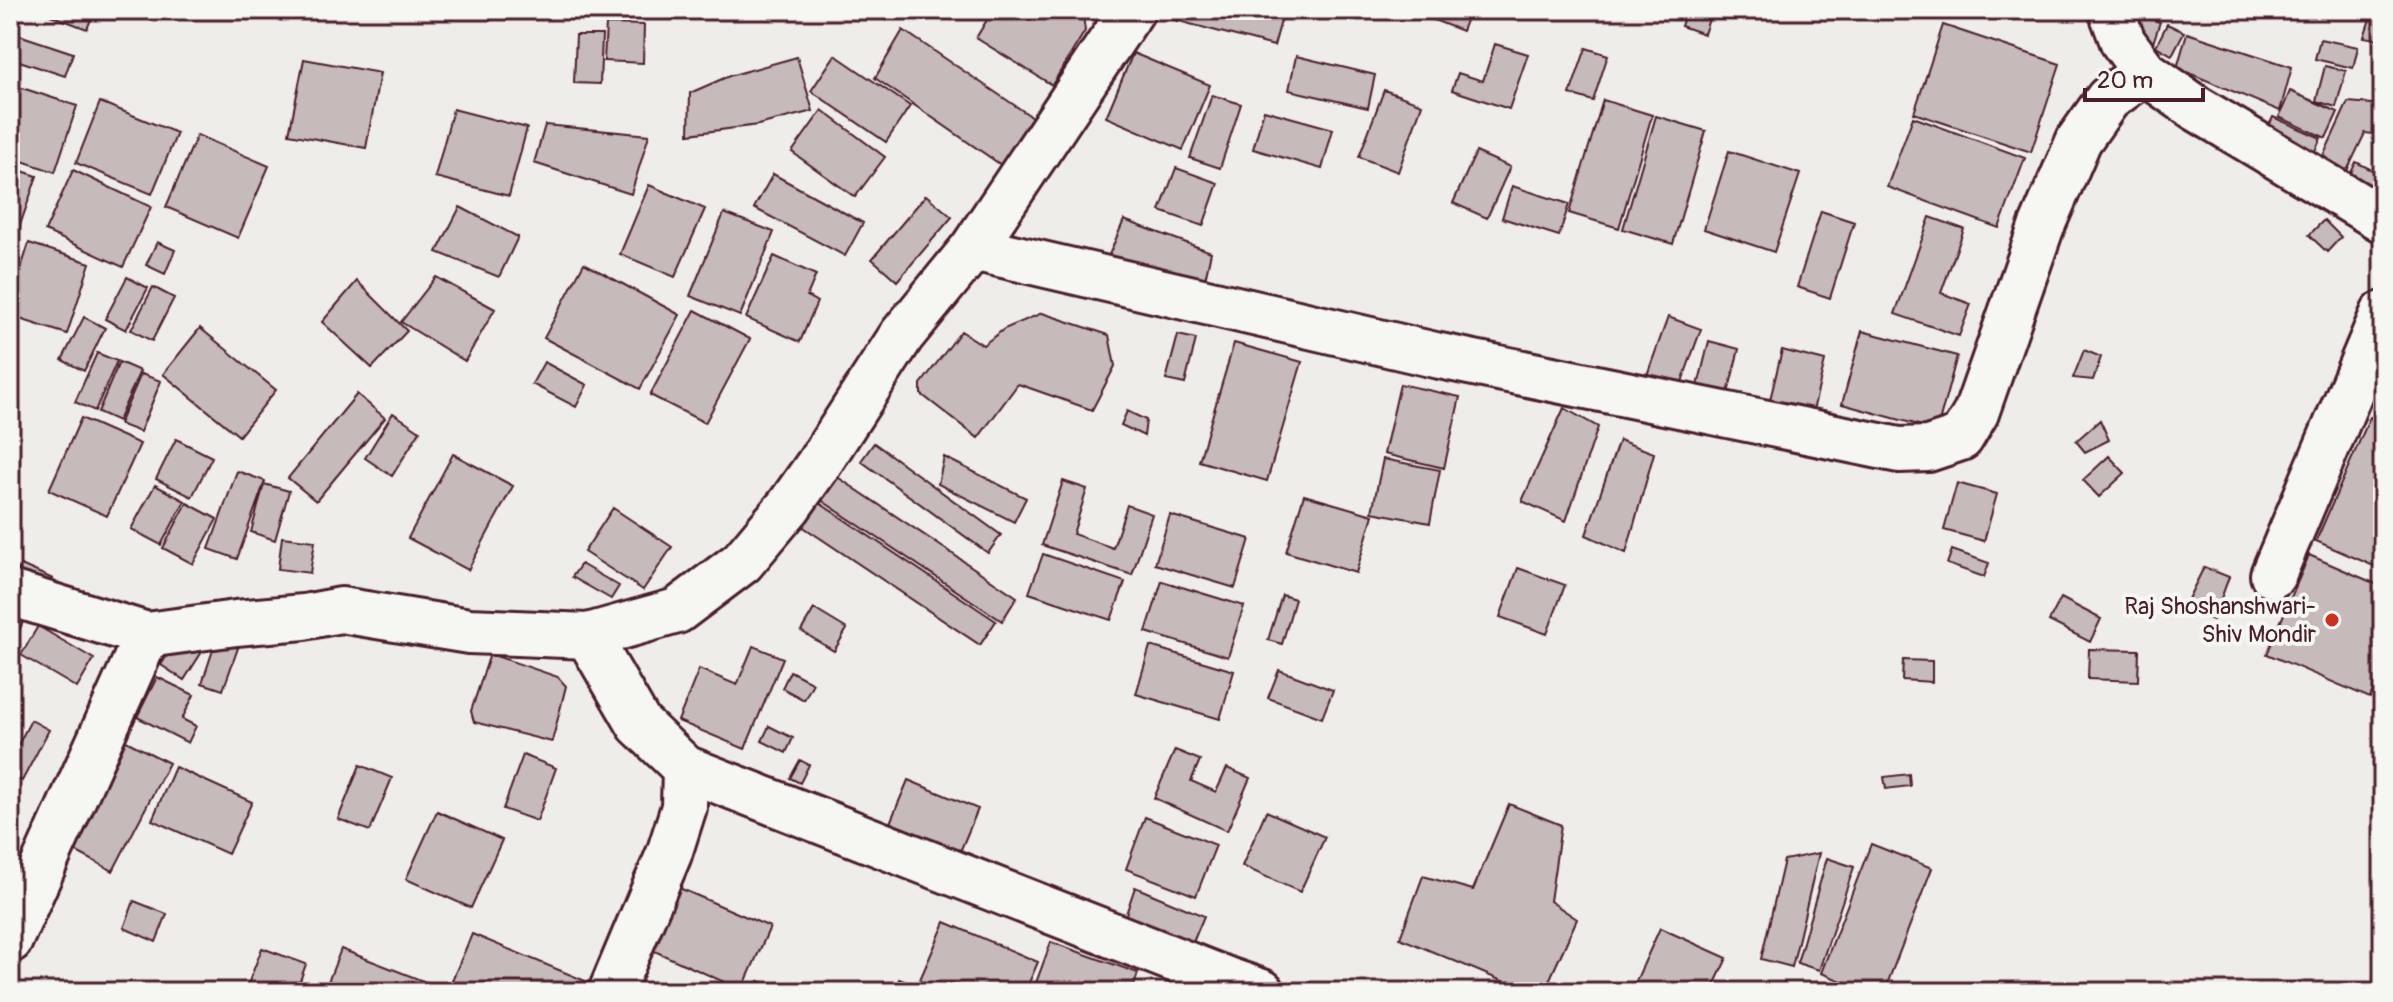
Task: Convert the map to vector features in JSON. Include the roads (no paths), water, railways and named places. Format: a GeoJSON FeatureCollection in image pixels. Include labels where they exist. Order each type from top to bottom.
{"type":"FeatureCollection","features":[{"type":"Feature","properties":{"kind":"street"},"geometry":{"type":"LineString","coordinates":[[10,593],[147,635],[341,610],[469,631],[588,636],[677,611],[742,562],[789,506],[902,335],[973,248],[1132,10]]}},
{"type":"Feature","properties":{"kind":"street"},"geometry":{"type":"LineString","coordinates":[[2111,10],[2123,42],[2145,72],[2196,108],[2383,220]]}},
{"type":"Feature","properties":{"kind":"street"},"geometry":{"type":"LineString","coordinates":[[973,248],[1435,355],[1899,450],[1928,449],[1961,438],[1976,413],[2041,228],[2079,140],[2108,99],[2145,72]]}},
{"type":"Feature","properties":{"kind":"street"},"geometry":{"type":"LineString","coordinates":[[2273,575],[2383,314]]}},
{"type":"Feature","properties":{"kind":"street"},"geometry":{"type":"LineString","coordinates":[[10,940],[147,635]]}},
{"type":"Feature","properties":{"kind":"street"},"geometry":{"type":"LineString","coordinates":[[588,636],[639,724],[685,768],[1262,992]]}},
{"type":"Feature","properties":{"kind":"street"},"geometry":{"type":"LineString","coordinates":[[611,992],[669,854],[684,807],[685,768]]}},
{"type":"Feature","properties":{"kind":"place","name":"Raj Shoshanshwari- Shiv Mondir"},"geometry":{"type":"Point","coordinates":[2332,620]}}]}
